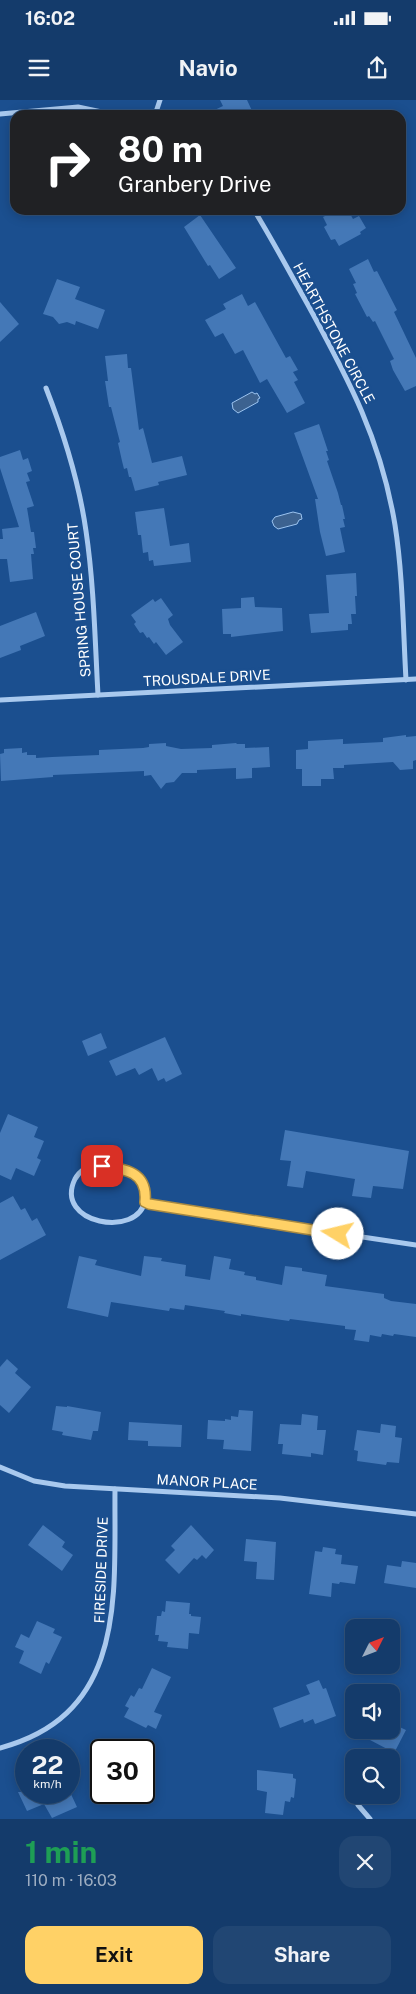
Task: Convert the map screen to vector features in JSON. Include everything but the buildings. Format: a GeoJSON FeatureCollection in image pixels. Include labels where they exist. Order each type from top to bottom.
{"type":"FeatureCollection","features":[{"type":"Feature","properties":{"kind":"street"},"geometry":{"type":"LineString","coordinates":[[32,110],[78,107],[92,110]]}},
{"type":"Feature","properties":{"kind":"street","name":"HEARTHSTONE CIRCLE"},"geometry":{"type":"LineString","coordinates":[[257,215],[346,373],[378,452],[395,525],[400,563],[406,680]]}},
{"type":"Feature","properties":{"kind":"street","name":"SPRING HOUSE COURT"},"geometry":{"type":"LineString","coordinates":[[46,388],[75,480],[86,532],[92,593],[98,695]]}},
{"type":"Feature","properties":{"kind":"street","name":"TROUSDALE DRIVE"},"geometry":{"type":"LineString","coordinates":[[0,700],[416,679]]}},
{"type":"Feature","properties":{"kind":"street"},"geometry":{"type":"LineString","coordinates":[[97,1165],[122,1168],[133,1172],[141,1180],[145,1190],[145,1202],[140,1212],[127,1221],[95,1220],[85,1216],[77,1209],[73,1202],[72,1186],[78,1173],[87,1167],[97,1165]]}},
{"type":"Feature","properties":{"kind":"street"},"geometry":{"type":"LineString","coordinates":[[145,1202],[162,1207],[416,1245]]}},
{"type":"Feature","properties":{"kind":"street","name":"MANOR PLACE"},"geometry":{"type":"LineString","coordinates":[[0,1467],[48,1484],[272,1498],[416,1514]]}},
{"type":"Feature","properties":{"kind":"street","name":"FIRESIDE DRIVE"},"geometry":{"type":"LineString","coordinates":[[0,1748],[35,1736],[57,1722],[81,1696],[100,1664],[107,1644],[111,1621],[114,1578],[115,1489]]}},
{"type":"Feature","properties":{"kind":"street"},"geometry":{"type":"LineString","coordinates":[[358,1805],[370,1819]]}},
{"type":"Feature","properties":{"kind":"water"},"geometry":{"type":"Polygon","coordinates":[[[252,392],[257,393],[260,398],[258,402],[238,413],[233,409],[232,403],[252,392]]]}},
{"type":"Feature","properties":{"kind":"water"},"geometry":{"type":"Polygon","coordinates":[[[293,512],[301,514],[302,519],[297,524],[278,529],[274,526],[272,521],[275,517],[293,512]]]}},
{"type":"Feature","properties":{"kind":"route"},"geometry":{"type":"LineString","coordinates":[[102,1166],[122,1168],[137,1175],[144,1185],[145,1202],[149,1204],[338,1234]]}}]}
